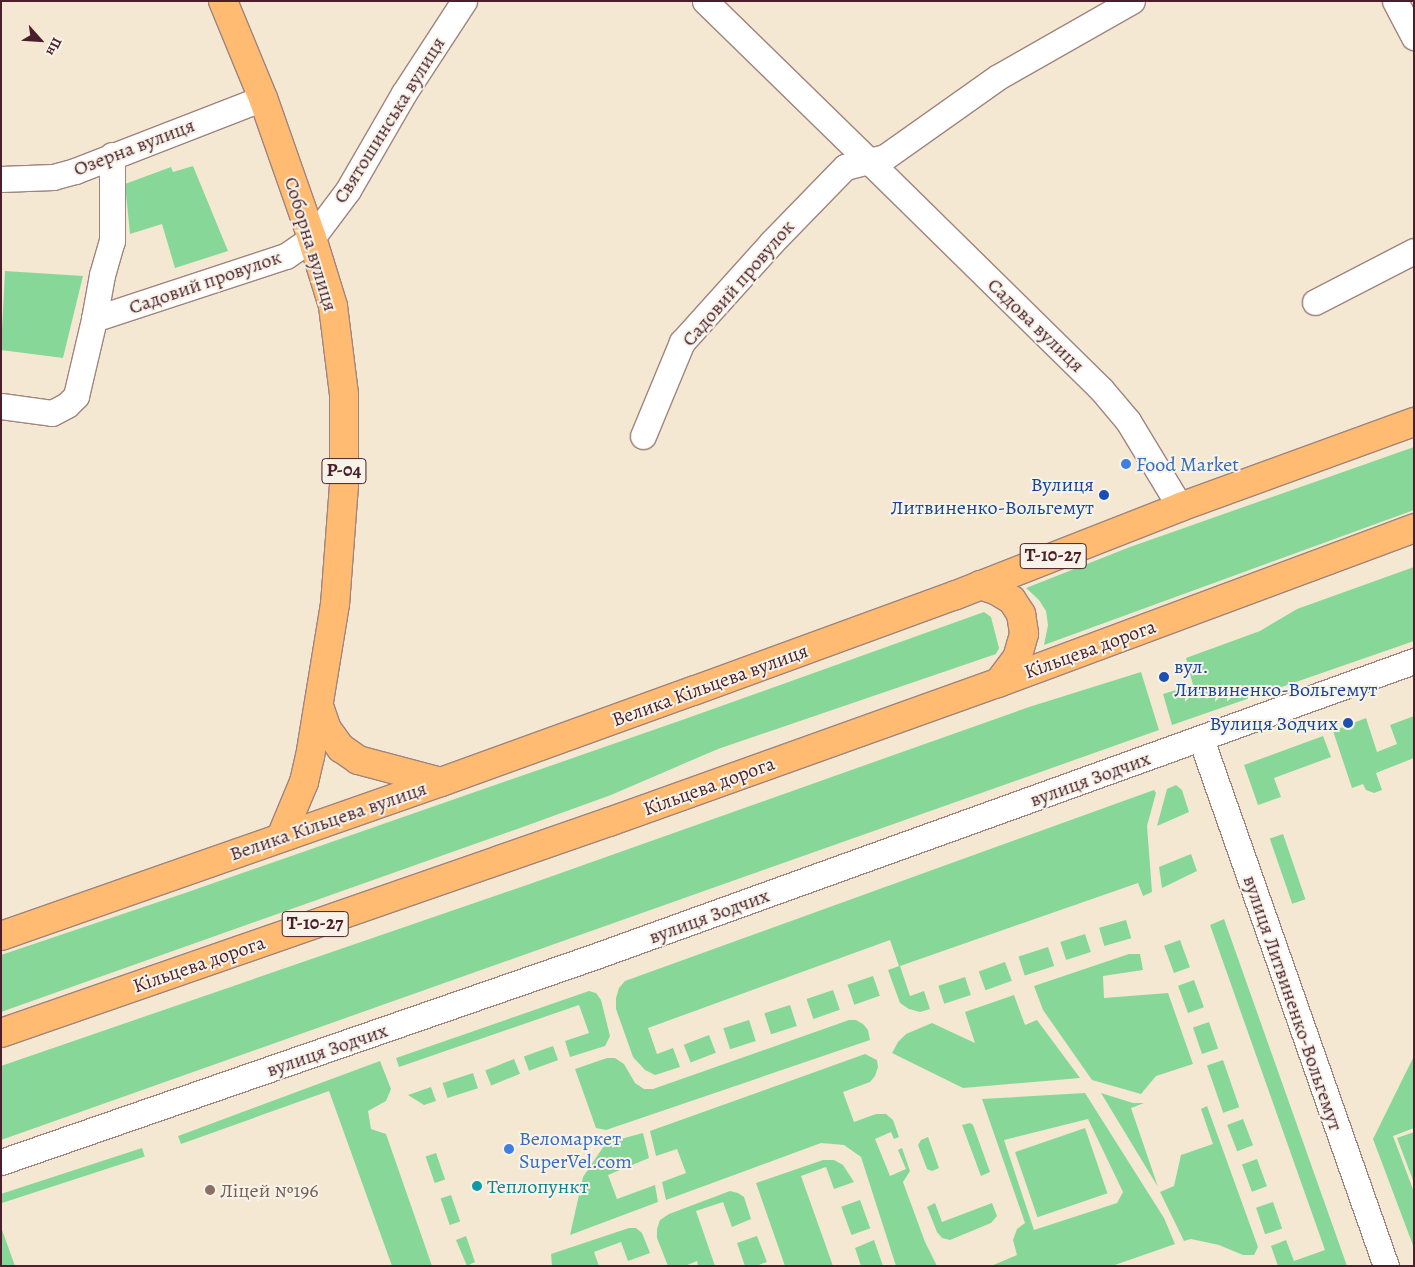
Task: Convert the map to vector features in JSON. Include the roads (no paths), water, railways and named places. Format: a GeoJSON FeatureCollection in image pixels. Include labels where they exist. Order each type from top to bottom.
{"type":"FeatureCollection","features":[{"type":"Feature","properties":{"kind":"main road","name":"Соборна вулиця"},"geometry":{"type":"LineString","coordinates":[[223,1],[263,98],[312,238],[333,306],[344,394],[344,485],[335,604],[304,782],[281,837]]}},
{"type":"Feature","properties":{"kind":"main road","name":"Велика Кільцева вулиця"},"geometry":{"type":"LineString","coordinates":[[1,936],[440,782],[980,585],[1180,507],[1414,422]]}},
{"type":"Feature","properties":{"kind":"main road","name":"Кільцева дорога"},"geometry":{"type":"LineString","coordinates":[[1,1033],[609,822],[998,683],[1414,528]]}},
{"type":"Feature","properties":{"kind":"main road"},"geometry":{"type":"LineString","coordinates":[[980,585],[997,591],[1012,600],[1021,614],[1024,634],[1017,658],[998,683]]}},
{"type":"Feature","properties":{"kind":"main road"},"geometry":{"type":"LineString","coordinates":[[318,706],[327,729],[341,748],[358,760],[440,782]]}},
{"type":"Feature","properties":{"kind":"street","name":"Святошинська вулиця"},"geometry":{"type":"LineString","coordinates":[[312,238],[348,190],[404,93],[464,1]]}},
{"type":"Feature","properties":{"kind":"street","name":"Садова вулиця"},"geometry":{"type":"LineString","coordinates":[[705,1],[1101,389],[1128,421],[1180,507]]}},
{"type":"Feature","properties":{"kind":"street"},"geometry":{"type":"LineString","coordinates":[[869,161],[885,157],[998,77],[1132,1]]}},
{"type":"Feature","properties":{"kind":"street"},"geometry":{"type":"LineString","coordinates":[[1395,1],[1414,37]]}},
{"type":"Feature","properties":{"kind":"street","name":"Озерна вулиця"},"geometry":{"type":"LineString","coordinates":[[1,178],[53,177],[263,98]]}},
{"type":"Feature","properties":{"kind":"street"},"geometry":{"type":"LineString","coordinates":[[1,406],[52,413],[72,401],[76,396],[102,275],[112,241],[112,156]]}},
{"type":"Feature","properties":{"kind":"street","name":"Садовий провулок"},"geometry":{"type":"LineString","coordinates":[[643,436],[682,342],[752,263],[845,166],[869,161]]}},
{"type":"Feature","properties":{"kind":"street","name":"Садовий провулок"},"geometry":{"type":"LineString","coordinates":[[94,319],[286,256],[312,238]]}},
{"type":"Feature","properties":{"kind":"street"},"geometry":{"type":"LineString","coordinates":[[1316,302],[1414,252]]}},
{"type":"Feature","properties":{"kind":"street","name":"вулиця Зодчих"},"geometry":{"type":"LineString","coordinates":[[1,1162],[593,958],[1414,662]]}},
{"type":"Feature","properties":{"kind":"street","name":"вулиця Литвиненко-Вольгемут"},"geometry":{"type":"LineString","coordinates":[[1201,739],[1386,1266]]}},
{"type":"Feature","properties":{"kind":"place","name":"Food Market"},"geometry":{"type":"Point","coordinates":[1126,464]}},
{"type":"Feature","properties":{"kind":"place","name":"Вулиця Литвиненко-Вольгемут"},"geometry":{"type":"Point","coordinates":[1104,495]}},
{"type":"Feature","properties":{"kind":"place","name":"вул. Литвиненко-Вольгемут"},"geometry":{"type":"Point","coordinates":[1164,677]}},
{"type":"Feature","properties":{"kind":"place","name":"Вулиця Зодчих"},"geometry":{"type":"Point","coordinates":[1348,723]}},
{"type":"Feature","properties":{"kind":"place","name":"Веломаркет SuperVel.com"},"geometry":{"type":"Point","coordinates":[509,1149]}},
{"type":"Feature","properties":{"kind":"place","name":"Теплопункт"},"geometry":{"type":"Point","coordinates":[477,1186]}},
{"type":"Feature","properties":{"kind":"place","name":"Ліцей №196"},"geometry":{"type":"Point","coordinates":[210,1190]}}]}
